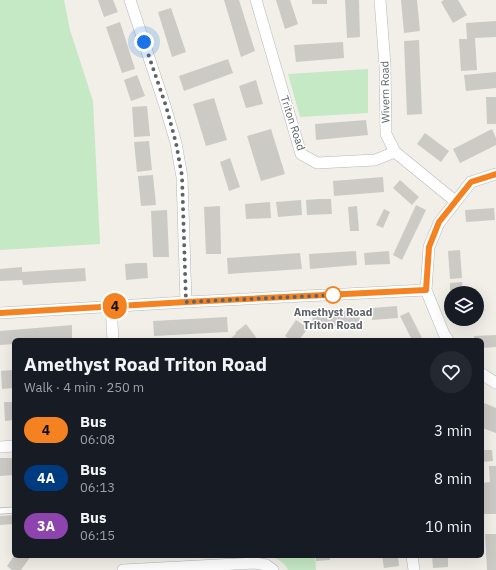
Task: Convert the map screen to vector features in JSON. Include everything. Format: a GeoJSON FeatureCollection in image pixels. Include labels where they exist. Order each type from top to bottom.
{"type":"FeatureCollection","features":[{"type":"Feature","properties":{"kind":"street"},"geometry":{"type":"LineString","coordinates":[[130,0],[166,106],[176,143],[182,176],[186,302]]}},
{"type":"Feature","properties":{"kind":"street","name":"Triton Road"},"geometry":{"type":"LineString","coordinates":[[256,0],[301,154],[317,163],[375,160],[395,152]]}},
{"type":"Feature","properties":{"kind":"street","name":"Wivern Road"},"geometry":{"type":"LineString","coordinates":[[380,0],[385,65],[386,134],[395,152],[455,201]]}},
{"type":"Feature","properties":{"kind":"street"},"geometry":{"type":"LineString","coordinates":[[447,338],[426,290],[429,247],[439,222],[471,182],[496,174]]}},
{"type":"Feature","properties":{"kind":"street"},"geometry":{"type":"LineString","coordinates":[[0,313],[426,290]]}},
{"type":"Feature","properties":{"kind":"street"},"geometry":{"type":"LineString","coordinates":[[111,306],[113,338]]}},
{"type":"Feature","properties":{"kind":"street"},"geometry":{"type":"LineString","coordinates":[[484,375],[496,383]]}},
{"type":"Feature","properties":{"kind":"street"},"geometry":{"type":"LineString","coordinates":[[0,447],[12,446]]}},
{"type":"Feature","properties":{"kind":"street"},"geometry":{"type":"LineString","coordinates":[[412,558],[414,570]]}},
{"type":"Feature","properties":{"kind":"street"},"geometry":{"type":"LineString","coordinates":[[123,570],[255,563],[266,565],[274,570]]}},
{"type":"Feature","properties":{"kind":"lane"},"geometry":{"type":"LineString","coordinates":[[0,511],[12,510]]}},
{"type":"Feature","properties":{"kind":"green space"},"geometry":{"type":"Polygon","coordinates":[[[0,0],[64,0],[70,30],[93,101],[100,244],[0,250],[0,0]]]}},
{"type":"Feature","properties":{"kind":"green space"},"geometry":{"type":"Polygon","coordinates":[[[368,69],[368,113],[300,117],[288,74],[368,69]]]}},
{"type":"Feature","properties":{"kind":"green space"},"geometry":{"type":"Polygon","coordinates":[[[276,558],[315,558],[316,570],[288,570],[276,558]]]}},
{"type":"Feature","properties":{"kind":"building"},"geometry":{"type":"Polygon","coordinates":[[[98,0],[113,0],[118,12],[104,17],[98,0]]]}},
{"type":"Feature","properties":{"kind":"building"},"geometry":{"type":"Polygon","coordinates":[[[224,0],[239,0],[255,51],[241,57],[224,0]]]}},
{"type":"Feature","properties":{"kind":"building"},"geometry":{"type":"Polygon","coordinates":[[[276,0],[290,0],[298,24],[285,29],[276,0]]]}},
{"type":"Feature","properties":{"kind":"building"},"geometry":{"type":"Polygon","coordinates":[[[312,0],[327,0],[327,4],[312,4],[312,0]]]}},
{"type":"Feature","properties":{"kind":"building"},"geometry":{"type":"Polygon","coordinates":[[[345,0],[359,0],[360,37],[347,38],[345,0]]]}},
{"type":"Feature","properties":{"kind":"building"},"geometry":{"type":"Polygon","coordinates":[[[401,0],[417,0],[420,31],[404,33],[401,0]]]}},
{"type":"Feature","properties":{"kind":"building"},"geometry":{"type":"Polygon","coordinates":[[[444,0],[458,0],[467,15],[453,23],[441,2],[444,0]]]}},
{"type":"Feature","properties":{"kind":"building"},"geometry":{"type":"Polygon","coordinates":[[[171,8],[186,52],[172,57],[158,12],[171,8]]]}},
{"type":"Feature","properties":{"kind":"building"},"geometry":{"type":"Polygon","coordinates":[[[496,21],[496,37],[475,38],[477,70],[461,71],[459,39],[467,39],[466,23],[496,21]]]}},
{"type":"Feature","properties":{"kind":"building"},"geometry":{"type":"Polygon","coordinates":[[[120,22],[135,69],[122,73],[106,27],[120,22]]]}},
{"type":"Feature","properties":{"kind":"building"},"geometry":{"type":"Polygon","coordinates":[[[419,40],[422,114],[407,115],[404,41],[419,40]]]}},
{"type":"Feature","properties":{"kind":"building"},"geometry":{"type":"Polygon","coordinates":[[[343,42],[344,58],[296,62],[294,45],[343,42]]]}},
{"type":"Feature","properties":{"kind":"building"},"geometry":{"type":"Polygon","coordinates":[[[228,59],[233,73],[184,91],[179,76],[228,59]]]}},
{"type":"Feature","properties":{"kind":"building"},"geometry":{"type":"Polygon","coordinates":[[[496,72],[496,88],[466,91],[464,75],[496,72]]]}},
{"type":"Feature","properties":{"kind":"building"},"geometry":{"type":"Polygon","coordinates":[[[137,75],[145,96],[131,101],[124,80],[137,75]]]}},
{"type":"Feature","properties":{"kind":"building"},"geometry":{"type":"Polygon","coordinates":[[[256,80],[263,104],[246,108],[239,86],[256,80]]]}},
{"type":"Feature","properties":{"kind":"building"},"geometry":{"type":"Polygon","coordinates":[[[486,97],[496,97],[496,124],[487,124],[486,97]]]}},
{"type":"Feature","properties":{"kind":"building"},"geometry":{"type":"Polygon","coordinates":[[[214,98],[227,140],[206,146],[193,104],[214,98]]]}},
{"type":"Feature","properties":{"kind":"building"},"geometry":{"type":"Polygon","coordinates":[[[147,106],[150,136],[134,137],[132,107],[147,106]]]}},
{"type":"Feature","properties":{"kind":"building"},"geometry":{"type":"Polygon","coordinates":[[[366,120],[368,135],[316,140],[315,124],[366,120]]]}},
{"type":"Feature","properties":{"kind":"building"},"geometry":{"type":"Polygon","coordinates":[[[271,129],[285,174],[261,181],[247,136],[271,129]]]}},
{"type":"Feature","properties":{"kind":"building"},"geometry":{"type":"Polygon","coordinates":[[[492,129],[496,138],[496,145],[460,163],[453,149],[492,129]]]}},
{"type":"Feature","properties":{"kind":"building"},"geometry":{"type":"Polygon","coordinates":[[[425,133],[449,151],[441,162],[417,144],[425,133]]]}},
{"type":"Feature","properties":{"kind":"building"},"geometry":{"type":"Polygon","coordinates":[[[149,141],[152,170],[137,172],[134,142],[149,141]]]}},
{"type":"Feature","properties":{"kind":"building"},"geometry":{"type":"Polygon","coordinates":[[[230,158],[240,187],[229,191],[220,162],[230,158]]]}},
{"type":"Feature","properties":{"kind":"building"},"geometry":{"type":"Polygon","coordinates":[[[153,175],[156,205],[141,206],[138,176],[153,175]]]}},
{"type":"Feature","properties":{"kind":"building"},"geometry":{"type":"Polygon","coordinates":[[[383,177],[384,192],[334,196],[333,181],[383,177]]]}},
{"type":"Feature","properties":{"kind":"building"},"geometry":{"type":"Polygon","coordinates":[[[400,180],[419,197],[412,205],[393,188],[400,180]]]}},
{"type":"Feature","properties":{"kind":"building"},"geometry":{"type":"Polygon","coordinates":[[[331,199],[332,214],[307,215],[306,200],[331,199]]]}},
{"type":"Feature","properties":{"kind":"building"},"geometry":{"type":"Polygon","coordinates":[[[301,200],[302,215],[278,217],[276,202],[301,200]]]}},
{"type":"Feature","properties":{"kind":"building"},"geometry":{"type":"Polygon","coordinates":[[[270,202],[271,218],[246,219],[245,204],[270,202]]]}},
{"type":"Feature","properties":{"kind":"building"},"geometry":{"type":"Polygon","coordinates":[[[416,205],[426,210],[402,260],[393,255],[416,205]]]}},
{"type":"Feature","properties":{"kind":"building"},"geometry":{"type":"Polygon","coordinates":[[[220,206],[221,254],[206,254],[204,207],[220,206]]]}},
{"type":"Feature","properties":{"kind":"building"},"geometry":{"type":"Polygon","coordinates":[[[357,206],[359,231],[350,231],[348,207],[357,206]]]}},
{"type":"Feature","properties":{"kind":"building"},"geometry":{"type":"Polygon","coordinates":[[[494,208],[495,220],[466,222],[465,210],[494,208]]]}},
{"type":"Feature","properties":{"kind":"building"},"geometry":{"type":"Polygon","coordinates":[[[384,209],[390,212],[383,228],[376,225],[384,209]]]}},
{"type":"Feature","properties":{"kind":"building"},"geometry":{"type":"Polygon","coordinates":[[[167,210],[169,257],[153,257],[151,211],[167,210]]]}},
{"type":"Feature","properties":{"kind":"building"},"geometry":{"type":"Polygon","coordinates":[[[460,250],[462,278],[450,279],[448,251],[460,250]]]}},
{"type":"Feature","properties":{"kind":"building"},"geometry":{"type":"Polygon","coordinates":[[[356,251],[357,265],[310,269],[309,254],[356,251]]]}},
{"type":"Feature","properties":{"kind":"building"},"geometry":{"type":"Polygon","coordinates":[[[389,251],[390,264],[365,265],[364,253],[389,251]]]}},
{"type":"Feature","properties":{"kind":"building"},"geometry":{"type":"Polygon","coordinates":[[[300,253],[302,269],[228,274],[227,258],[300,253]]]}},
{"type":"Feature","properties":{"kind":"building"},"geometry":{"type":"Polygon","coordinates":[[[147,263],[148,278],[126,280],[125,264],[147,263]]]}},
{"type":"Feature","properties":{"kind":"building"},"geometry":{"type":"Polygon","coordinates":[[[22,267],[22,272],[85,268],[86,281],[23,285],[22,280],[0,281],[0,269],[22,267]]]}},
{"type":"Feature","properties":{"kind":"building"},"geometry":{"type":"Polygon","coordinates":[[[462,282],[462,286],[450,286],[450,283],[462,282]]]}},
{"type":"Feature","properties":{"kind":"building"},"geometry":{"type":"Polygon","coordinates":[[[397,306],[398,318],[372,320],[372,308],[397,306]]]}},
{"type":"Feature","properties":{"kind":"building"},"geometry":{"type":"Polygon","coordinates":[[[359,310],[360,325],[313,327],[312,312],[359,310]]]}},
{"type":"Feature","properties":{"kind":"building"},"geometry":{"type":"Polygon","coordinates":[[[409,312],[422,338],[411,338],[400,316],[409,312]]]}},
{"type":"Feature","properties":{"kind":"building"},"geometry":{"type":"Polygon","coordinates":[[[227,317],[228,332],[154,336],[153,321],[227,317]]]}},
{"type":"Feature","properties":{"kind":"building"},"geometry":{"type":"Polygon","coordinates":[[[296,320],[308,328],[300,338],[288,338],[285,336],[296,320]]]}},
{"type":"Feature","properties":{"kind":"building"},"geometry":{"type":"Polygon","coordinates":[[[246,324],[256,338],[231,338],[236,334],[235,333],[246,324]]]}},
{"type":"Feature","properties":{"kind":"building"},"geometry":{"type":"Polygon","coordinates":[[[72,325],[72,338],[12,338],[12,344],[0,345],[0,331],[72,325]]]}},
{"type":"Feature","properties":{"kind":"building"},"geometry":{"type":"Polygon","coordinates":[[[496,335],[496,347],[484,348],[484,338],[474,338],[474,336],[496,335]]]}},
{"type":"Feature","properties":{"kind":"building"},"geometry":{"type":"Polygon","coordinates":[[[12,370],[12,388],[2,389],[1,371],[12,370]]]}},
{"type":"Feature","properties":{"kind":"building"},"geometry":{"type":"Polygon","coordinates":[[[4,402],[12,402],[12,420],[5,421],[4,402]]]}},
{"type":"Feature","properties":{"kind":"building"},"geometry":{"type":"Polygon","coordinates":[[[484,403],[496,408],[496,433],[484,429],[484,403]]]}},
{"type":"Feature","properties":{"kind":"building"},"geometry":{"type":"Polygon","coordinates":[[[484,450],[492,450],[493,461],[484,462],[484,450]]]}},
{"type":"Feature","properties":{"kind":"building"},"geometry":{"type":"Polygon","coordinates":[[[0,458],[12,458],[12,475],[0,476],[0,458]]]}},
{"type":"Feature","properties":{"kind":"building"},"geometry":{"type":"Polygon","coordinates":[[[489,466],[496,466],[496,514],[484,514],[484,483],[490,482],[489,466]]]}},
{"type":"Feature","properties":{"kind":"building"},"geometry":{"type":"Polygon","coordinates":[[[12,515],[12,524],[0,525],[0,516],[12,515]]]}},
{"type":"Feature","properties":{"kind":"building"},"geometry":{"type":"Polygon","coordinates":[[[485,534],[496,534],[496,570],[487,570],[485,534]]]}},
{"type":"Feature","properties":{"kind":"building"},"geometry":{"type":"Polygon","coordinates":[[[13,558],[30,558],[21,570],[12,570],[7,566],[13,558]]]}},
{"type":"Feature","properties":{"kind":"building"},"geometry":{"type":"Polygon","coordinates":[[[316,558],[330,558],[330,560],[316,561],[316,558]]]}},
{"type":"Feature","properties":{"kind":"building"},"geometry":{"type":"Polygon","coordinates":[[[382,558],[398,558],[399,566],[384,568],[382,558]]]}},
{"type":"Feature","properties":{"kind":"building"},"geometry":{"type":"Polygon","coordinates":[[[432,558],[448,558],[448,567],[433,568],[432,558]]]}},
{"type":"Feature","properties":{"kind":"bus line","name":"4"},"geometry":{"type":"LineString","coordinates":[[0,313],[426,290],[429,247],[439,222],[471,182],[496,174]]}},
{"type":"Feature","properties":{"kind":"place","name":"Amethyst Road Triton Road"},"geometry":{"type":"Point","coordinates":[333,295]}},
{"type":"Feature","properties":{"kind":"route"},"geometry":{"type":"LineString","coordinates":[[144,42],[166,106],[176,143],[182,176],[186,302],[336,295],[333,295]]}}]}
